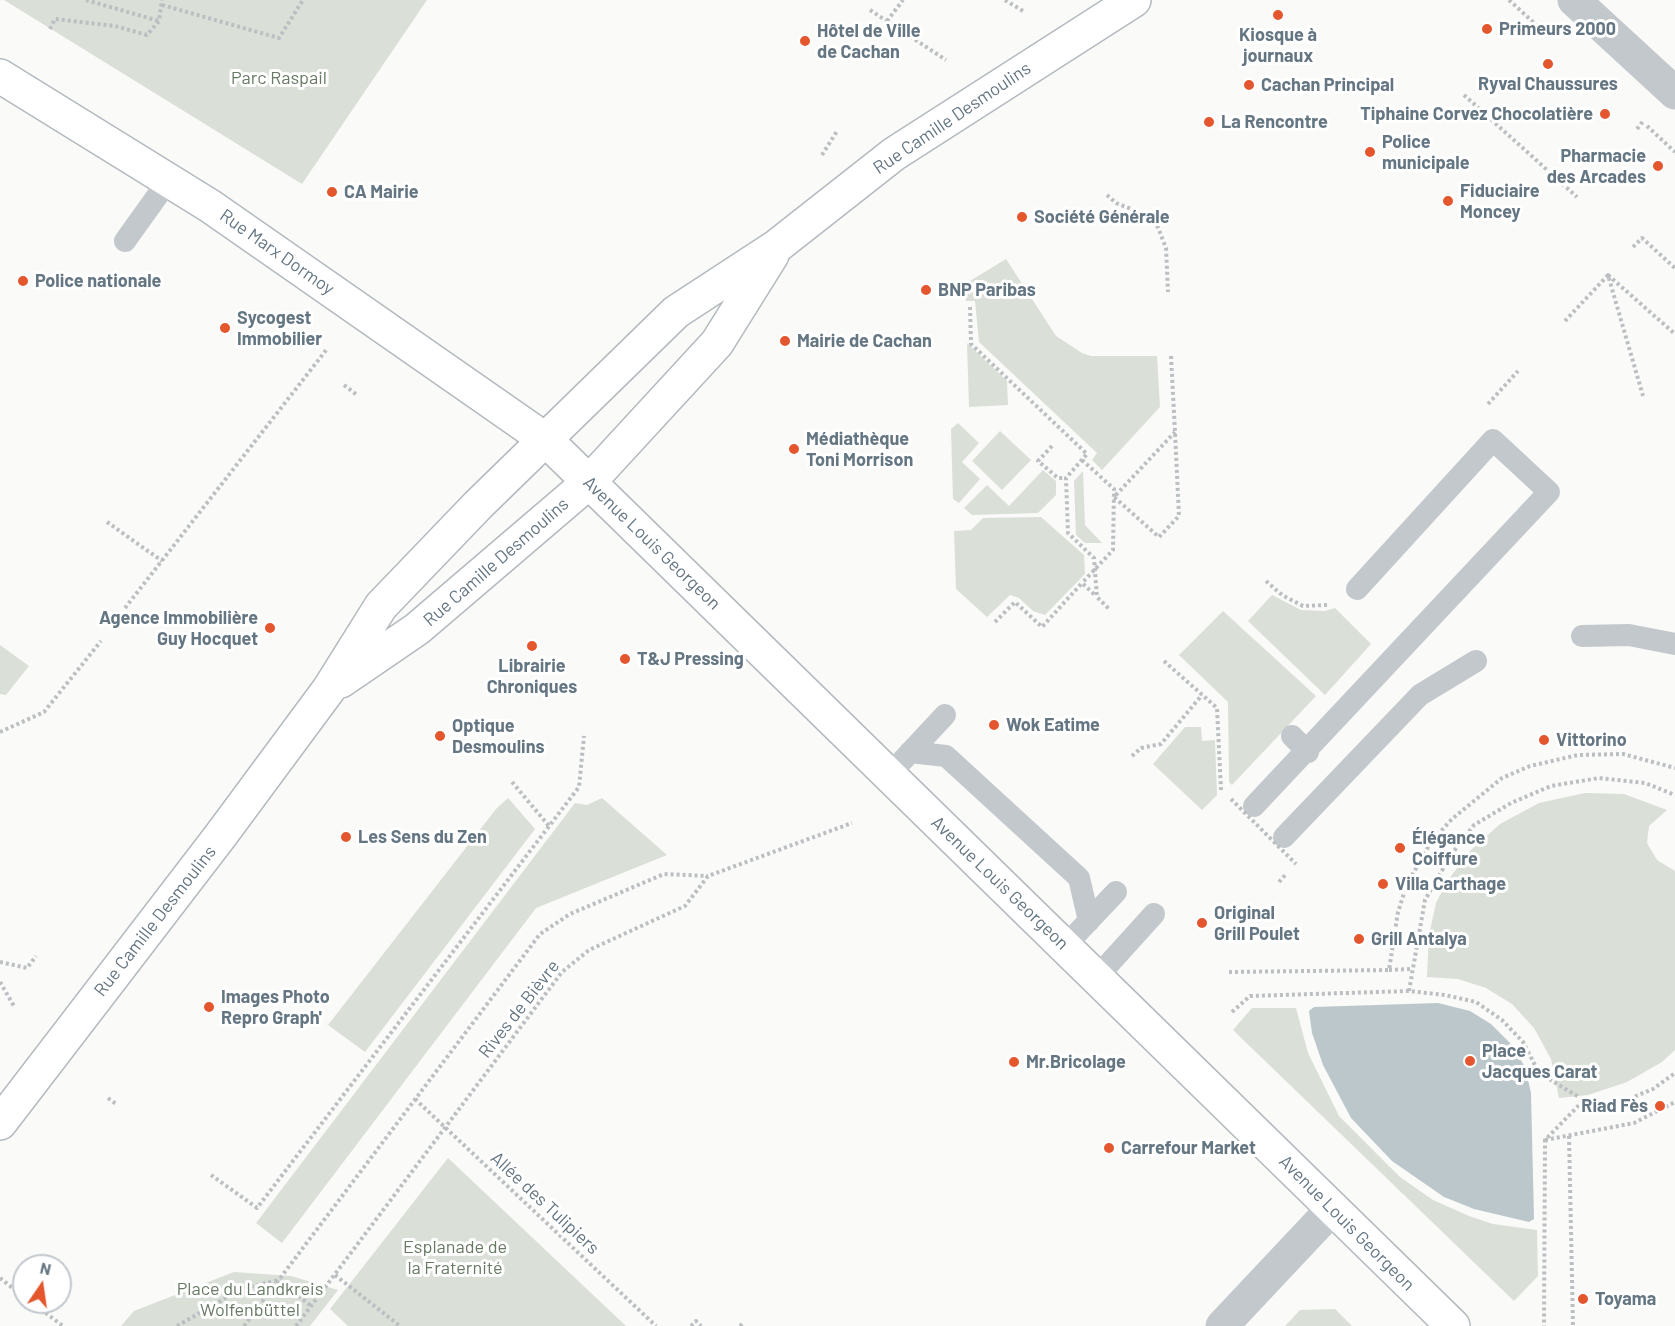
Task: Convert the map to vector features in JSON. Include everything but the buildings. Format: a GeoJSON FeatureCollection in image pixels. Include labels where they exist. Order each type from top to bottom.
{"type":"FeatureCollection","features":[{"type":"Feature","properties":{"kind":"main road","name":"Rue Camille Desmoulins"},"geometry":{"type":"LineString","coordinates":[[0,1123],[221,835],[329,689],[381,606],[478,505],[676,312],[777,246],[894,154],[1134,0]]}},
{"type":"Feature","properties":{"kind":"main road","name":"Rue Marx Dormoy"},"geometry":{"type":"LineString","coordinates":[[0,76],[218,211],[546,440]]}},
{"type":"Feature","properties":{"kind":"main road","name":"Rue Camille Desmoulins"},"geometry":{"type":"LineString","coordinates":[[329,689],[417,629],[589,482],[717,343],[777,246]]}},
{"type":"Feature","properties":{"kind":"main road","name":"Avenue Louis Georgeon"},"geometry":{"type":"LineString","coordinates":[[546,440],[589,482],[899,764],[1065,946],[1453,1326]]}},
{"type":"Feature","properties":{"kind":"street"},"geometry":{"type":"LineString","coordinates":[[1574,0],[1675,93]]}},
{"type":"Feature","properties":{"kind":"street"},"geometry":{"type":"LineString","coordinates":[[1222,1326],[1333,1208]]}},
{"type":"Feature","properties":{"kind":"lane"},"geometry":{"type":"LineString","coordinates":[[124,241],[168,181]]}},
{"type":"Feature","properties":{"kind":"lane"},"geometry":{"type":"LineString","coordinates":[[1254,806],[1308,752],[1549,492],[1493,441],[1357,589]]}},
{"type":"Feature","properties":{"kind":"lane"},"geometry":{"type":"LineString","coordinates":[[1582,636],[1629,635],[1675,645]]}},
{"type":"Feature","properties":{"kind":"lane"},"geometry":{"type":"LineString","coordinates":[[1284,837],[1420,695],[1476,661]]}},
{"type":"Feature","properties":{"kind":"lane"},"geometry":{"type":"LineString","coordinates":[[899,764],[945,715]]}},
{"type":"Feature","properties":{"kind":"lane"},"geometry":{"type":"LineString","coordinates":[[1292,736],[1308,752]]}},
{"type":"Feature","properties":{"kind":"lane"},"geometry":{"type":"LineString","coordinates":[[899,764],[946,756],[1079,878],[1089,921]]}},
{"type":"Feature","properties":{"kind":"lane"},"geometry":{"type":"LineString","coordinates":[[1065,946],[1116,892]]}},
{"type":"Feature","properties":{"kind":"lane"},"geometry":{"type":"LineString","coordinates":[[1096,976],[1154,914]]}},
{"type":"Feature","properties":{"kind":"path"},"geometry":{"type":"LineString","coordinates":[[86,0],[159,21]]}},
{"type":"Feature","properties":{"kind":"path"},"geometry":{"type":"LineString","coordinates":[[50,29],[56,19],[115,26],[147,35],[159,21],[162,3],[279,38],[303,0]]}},
{"type":"Feature","properties":{"kind":"path"},"geometry":{"type":"LineString","coordinates":[[887,21],[903,0]]}},
{"type":"Feature","properties":{"kind":"path"},"geometry":{"type":"LineString","coordinates":[[1005,0],[1023,11]]}},
{"type":"Feature","properties":{"kind":"path"},"geometry":{"type":"LineString","coordinates":[[870,10],[946,60]]}},
{"type":"Feature","properties":{"kind":"path"},"geometry":{"type":"LineString","coordinates":[[1464,95],[1577,196]]}},
{"type":"Feature","properties":{"kind":"path"},"geometry":{"type":"LineString","coordinates":[[1107,195],[1116,203],[1149,216],[1157,225],[1166,248],[1168,292]]}},
{"type":"Feature","properties":{"kind":"path"},"geometry":{"type":"LineString","coordinates":[[1634,248],[1642,238],[1675,268]]}},
{"type":"Feature","properties":{"kind":"path"},"geometry":{"type":"LineString","coordinates":[[1565,321],[1608,275]]}},
{"type":"Feature","properties":{"kind":"path"},"geometry":{"type":"LineString","coordinates":[[1608,275],[1675,334]]}},
{"type":"Feature","properties":{"kind":"path"},"geometry":{"type":"LineString","coordinates":[[1608,275],[1643,396]]}},
{"type":"Feature","properties":{"kind":"path"},"geometry":{"type":"LineString","coordinates":[[970,307],[971,344],[1087,454],[1066,478],[1068,533],[1094,558],[1097,597]]}},
{"type":"Feature","properties":{"kind":"path"},"geometry":{"type":"LineString","coordinates":[[125,608],[327,349]]}},
{"type":"Feature","properties":{"kind":"path"},"geometry":{"type":"LineString","coordinates":[[1114,497],[1159,537],[1179,516],[1171,356]]}},
{"type":"Feature","properties":{"kind":"path"},"geometry":{"type":"LineString","coordinates":[[1500,391],[1518,371]]}},
{"type":"Feature","properties":{"kind":"path"},"geometry":{"type":"LineString","coordinates":[[344,385],[357,395]]}},
{"type":"Feature","properties":{"kind":"path"},"geometry":{"type":"LineString","coordinates":[[1114,497],[1175,432]]}},
{"type":"Feature","properties":{"kind":"path"},"geometry":{"type":"LineString","coordinates":[[1052,446],[1038,461],[1058,478],[1066,478]]}},
{"type":"Feature","properties":{"kind":"path"},"geometry":{"type":"LineString","coordinates":[[996,622],[1015,602],[1042,627],[1113,550],[1114,489],[1082,460]]}},
{"type":"Feature","properties":{"kind":"path"},"geometry":{"type":"LineString","coordinates":[[107,522],[162,561]]}},
{"type":"Feature","properties":{"kind":"path"},"geometry":{"type":"LineString","coordinates":[[1266,580],[1282,595],[1304,606],[1316,607],[1338,600],[1357,589]]}},
{"type":"Feature","properties":{"kind":"path"},"geometry":{"type":"LineString","coordinates":[[1082,583],[1109,609]]}},
{"type":"Feature","properties":{"kind":"path"},"geometry":{"type":"LineString","coordinates":[[0,732],[45,712],[101,641]]}},
{"type":"Feature","properties":{"kind":"path"},"geometry":{"type":"LineString","coordinates":[[1164,661],[1218,708],[1221,789]]}},
{"type":"Feature","properties":{"kind":"path"},"geometry":{"type":"LineString","coordinates":[[1132,756],[1141,748],[1161,744],[1202,695]]}},
{"type":"Feature","properties":{"kind":"path"},"geometry":{"type":"LineString","coordinates":[[211,1175],[257,1208],[579,787],[584,736]]}},
{"type":"Feature","properties":{"kind":"path"},"geometry":{"type":"LineString","coordinates":[[1389,970],[1398,912],[1407,885],[1431,842],[1452,819],[1502,778],[1530,765],[1578,754],[1623,754],[1675,768]]}},
{"type":"Feature","properties":{"kind":"path"},"geometry":{"type":"LineString","coordinates":[[1410,991],[1411,969],[1425,900],[1451,855],[1474,825],[1511,803],[1551,786],[1599,778],[1645,783],[1675,795]]}},
{"type":"Feature","properties":{"kind":"path"},"geometry":{"type":"LineString","coordinates":[[512,782],[549,826]]}},
{"type":"Feature","properties":{"kind":"path"},"geometry":{"type":"LineString","coordinates":[[1231,799],[1296,864]]}},
{"type":"Feature","properties":{"kind":"path"},"geometry":{"type":"LineString","coordinates":[[244,1326],[540,934],[570,914],[664,874],[708,876],[852,823]]}},
{"type":"Feature","properties":{"kind":"path"},"geometry":{"type":"LineString","coordinates":[[1440,847],[1451,855]]}},
{"type":"Feature","properties":{"kind":"path","name":"Rives de Bièvre"},"geometry":{"type":"LineString","coordinates":[[296,1326],[562,972],[589,950],[685,906],[708,876]]}},
{"type":"Feature","properties":{"kind":"path"},"geometry":{"type":"LineString","coordinates":[[0,962],[27,968],[36,956]]}},
{"type":"Feature","properties":{"kind":"path"},"geometry":{"type":"LineString","coordinates":[[1229,972],[1411,969]]}},
{"type":"Feature","properties":{"kind":"path"},"geometry":{"type":"LineString","coordinates":[[0,982],[15,1008]]}},
{"type":"Feature","properties":{"kind":"path"},"geometry":{"type":"LineString","coordinates":[[1232,1012],[1250,996],[1410,991],[1445,994],[1476,1002],[1502,1020],[1523,1042],[1539,1073],[1584,1100],[1609,1107],[1653,1089],[1675,1073]]}},
{"type":"Feature","properties":{"kind":"path"},"geometry":{"type":"LineString","coordinates":[[108,1098],[116,1104]]}},
{"type":"Feature","properties":{"kind":"path","name":"Allée des Tulipiers"},"geometry":{"type":"LineString","coordinates":[[415,1099],[656,1326]]}},
{"type":"Feature","properties":{"kind":"path"},"geometry":{"type":"LineString","coordinates":[[1544,1326],[1545,1140],[1584,1100]]}},
{"type":"Feature","properties":{"kind":"path"},"geometry":{"type":"LineString","coordinates":[[1545,1140],[1634,1123],[1675,1102]]}},
{"type":"Feature","properties":{"kind":"path"},"geometry":{"type":"LineString","coordinates":[[1569,1136],[1573,1326]]}},
{"type":"Feature","properties":{"kind":"path"},"geometry":{"type":"LineString","coordinates":[[336,1275],[400,1326]]}},
{"type":"Feature","properties":{"kind":"path"},"geometry":{"type":"LineString","coordinates":[[0,1278],[12,1288]]}},
{"type":"Feature","properties":{"kind":"path"},"geometry":{"type":"LineString","coordinates":[[279,1280],[311,1306]]}},
{"type":"Feature","properties":{"kind":"path"},"geometry":{"type":"LineString","coordinates":[[177,1326],[241,1288],[279,1280]]}},
{"type":"Feature","properties":{"kind":"path"},"geometry":{"type":"LineString","coordinates":[[47,1314],[63,1326]]}},
{"type":"Feature","properties":{"kind":"path"},"geometry":{"type":"LineString","coordinates":[[691,1326],[696,1321],[701,1326]]}},
{"type":"Feature","properties":{"kind":"green space","name":"Parc Raspail"},"geometry":{"type":"Polygon","coordinates":[[[4,0],[427,0],[302,184],[4,0]]]}},
{"type":"Feature","properties":{"kind":"green space"},"geometry":{"type":"Polygon","coordinates":[[[1006,259],[1056,336],[1082,353],[1091,356],[1157,356],[1160,407],[1102,470],[1092,460],[1097,453],[979,342],[975,301],[966,301],[965,284],[1006,259]]]}},
{"type":"Feature","properties":{"kind":"green space"},"geometry":{"type":"Polygon","coordinates":[[[967,343],[1007,381],[1008,405],[969,407],[967,343]]]}},
{"type":"Feature","properties":{"kind":"green space"},"geometry":{"type":"Polygon","coordinates":[[[958,423],[979,443],[962,462],[980,479],[959,503],[953,499],[951,429],[958,423]]]}},
{"type":"Feature","properties":{"kind":"green space"},"geometry":{"type":"Polygon","coordinates":[[[1000,431],[1031,460],[1002,490],[972,461],[1000,431]]]}},
{"type":"Feature","properties":{"kind":"green space"},"geometry":{"type":"Polygon","coordinates":[[[1043,470],[1056,481],[1056,495],[1038,513],[972,515],[964,508],[987,485],[1009,506],[1043,470]]]}},
{"type":"Feature","properties":{"kind":"green space"},"geometry":{"type":"Polygon","coordinates":[[[1083,471],[1085,525],[1102,543],[1085,543],[1076,535],[1074,481],[1083,471]]]}},
{"type":"Feature","properties":{"kind":"green space"},"geometry":{"type":"Polygon","coordinates":[[[1041,517],[1084,555],[1085,574],[1045,615],[1033,611],[1019,598],[1010,595],[987,617],[956,589],[954,531],[971,530],[983,518],[1041,517]]]}},
{"type":"Feature","properties":{"kind":"green space"},"geometry":{"type":"Polygon","coordinates":[[[1272,595],[1301,610],[1325,611],[1335,608],[1371,644],[1325,695],[1248,621],[1272,595]]]}},
{"type":"Feature","properties":{"kind":"green space"},"geometry":{"type":"Polygon","coordinates":[[[1223,611],[1316,696],[1232,785],[1229,782],[1228,702],[1179,655],[1223,611]]]}},
{"type":"Feature","properties":{"kind":"green space"},"geometry":{"type":"Polygon","coordinates":[[[0,645],[29,666],[6,695],[0,694],[0,645]]]}},
{"type":"Feature","properties":{"kind":"green space"},"geometry":{"type":"Polygon","coordinates":[[[1185,727],[1201,727],[1202,741],[1215,740],[1217,795],[1202,810],[1153,764],[1185,727]]]}},
{"type":"Feature","properties":{"kind":"green space"},"geometry":{"type":"Polygon","coordinates":[[[1585,793],[1624,794],[1667,810],[1649,826],[1647,843],[1657,860],[1675,871],[1675,1050],[1662,1062],[1627,1082],[1588,1095],[1559,1098],[1551,1059],[1534,1028],[1512,1004],[1486,988],[1458,979],[1427,977],[1429,935],[1436,903],[1448,880],[1471,850],[1500,824],[1539,803],[1585,793]]]}},
{"type":"Feature","properties":{"kind":"green space"},"geometry":{"type":"Polygon","coordinates":[[[508,798],[535,829],[365,1052],[328,1025],[496,809],[508,798]]]}},
{"type":"Feature","properties":{"kind":"green space"},"geometry":{"type":"Polygon","coordinates":[[[602,798],[667,855],[536,908],[282,1243],[256,1223],[575,803],[587,805],[602,798]]]}},
{"type":"Feature","properties":{"kind":"green space"},"geometry":{"type":"Polygon","coordinates":[[[1252,1008],[1296,1008],[1308,1053],[1339,1116],[1400,1177],[1433,1200],[1469,1216],[1493,1224],[1537,1230],[1538,1276],[1514,1301],[1233,1030],[1252,1008]]]}},
{"type":"Feature","properties":{"kind":"green space","name":"Esplanade de la Fraternité"},"geometry":{"type":"Polygon","coordinates":[[[448,1158],[626,1326],[348,1326],[330,1309],[448,1158]]]}},
{"type":"Feature","properties":{"kind":"green space","name":"Place du Landkreis Wolfenbüttel"},"geometry":{"type":"Polygon","coordinates":[[[234,1272],[291,1276],[338,1290],[310,1326],[121,1326],[134,1311],[234,1272]]]}},
{"type":"Feature","properties":{"kind":"green space"},"geometry":{"type":"Polygon","coordinates":[[[1335,1309],[1352,1326],[1285,1326],[1300,1310],[1335,1309]]]}},
{"type":"Feature","properties":{"kind":"shaded area"},"geometry":{"type":"Polygon","coordinates":[[[1438,1003],[1470,1011],[1491,1024],[1510,1043],[1525,1067],[1531,1093],[1534,1219],[1529,1222],[1474,1209],[1444,1197],[1392,1161],[1351,1118],[1323,1065],[1312,1033],[1309,1011],[1314,1007],[1438,1003]]]}},
{"type":"Feature","properties":{"kind":"place","name":"Kiosque à journaux"},"geometry":{"type":"Point","coordinates":[1278,15]}},
{"type":"Feature","properties":{"kind":"place","name":"Primeurs 2000"},"geometry":{"type":"Point","coordinates":[1487,29]}},
{"type":"Feature","properties":{"kind":"place","name":"Hôtel de Ville de Cachan"},"geometry":{"type":"Point","coordinates":[805,41]}},
{"type":"Feature","properties":{"kind":"place","name":"Ryval Chaussures"},"geometry":{"type":"Point","coordinates":[1548,64]}},
{"type":"Feature","properties":{"kind":"place","name":"Cachan Principal"},"geometry":{"type":"Point","coordinates":[1249,85]}},
{"type":"Feature","properties":{"kind":"place","name":"Tiphaine Corvez Chocolatière"},"geometry":{"type":"Point","coordinates":[1605,114]}},
{"type":"Feature","properties":{"kind":"place","name":"La Rencontre"},"geometry":{"type":"Point","coordinates":[1209,122]}},
{"type":"Feature","properties":{"kind":"place","name":"Police municipale"},"geometry":{"type":"Point","coordinates":[1370,152]}},
{"type":"Feature","properties":{"kind":"place","name":"Pharmacie des Arcades"},"geometry":{"type":"Point","coordinates":[1658,166]}},
{"type":"Feature","properties":{"kind":"place","name":"CA Mairie"},"geometry":{"type":"Point","coordinates":[332,192]}},
{"type":"Feature","properties":{"kind":"place","name":"Fiduciaire Moncey"},"geometry":{"type":"Point","coordinates":[1448,201]}},
{"type":"Feature","properties":{"kind":"place","name":"Société Générale"},"geometry":{"type":"Point","coordinates":[1022,217]}},
{"type":"Feature","properties":{"kind":"place","name":"Police nationale"},"geometry":{"type":"Point","coordinates":[23,281]}},
{"type":"Feature","properties":{"kind":"place","name":"BNP Paribas"},"geometry":{"type":"Point","coordinates":[926,290]}},
{"type":"Feature","properties":{"kind":"place","name":"Sycogest Immobilier"},"geometry":{"type":"Point","coordinates":[225,328]}},
{"type":"Feature","properties":{"kind":"place","name":"Mairie de Cachan"},"geometry":{"type":"Point","coordinates":[785,341]}},
{"type":"Feature","properties":{"kind":"place","name":"Médiathèque Toni Morrison"},"geometry":{"type":"Point","coordinates":[794,449]}},
{"type":"Feature","properties":{"kind":"place","name":"Agence Immobilière Guy Hocquet"},"geometry":{"type":"Point","coordinates":[270,628]}},
{"type":"Feature","properties":{"kind":"place","name":"Librairie Chroniques"},"geometry":{"type":"Point","coordinates":[532,646]}},
{"type":"Feature","properties":{"kind":"place","name":"T&J Pressing"},"geometry":{"type":"Point","coordinates":[625,659]}},
{"type":"Feature","properties":{"kind":"place","name":"Wok Eatime"},"geometry":{"type":"Point","coordinates":[994,725]}},
{"type":"Feature","properties":{"kind":"place","name":"Optique Desmoulins"},"geometry":{"type":"Point","coordinates":[440,736]}},
{"type":"Feature","properties":{"kind":"place","name":"Vittorino"},"geometry":{"type":"Point","coordinates":[1544,740]}},
{"type":"Feature","properties":{"kind":"place","name":"Les Sens du Zen"},"geometry":{"type":"Point","coordinates":[346,837]}},
{"type":"Feature","properties":{"kind":"place","name":"Élégance Coiffure"},"geometry":{"type":"Point","coordinates":[1400,848]}},
{"type":"Feature","properties":{"kind":"place","name":"Villa Carthage"},"geometry":{"type":"Point","coordinates":[1383,884]}},
{"type":"Feature","properties":{"kind":"place","name":"Original Grill Poulet"},"geometry":{"type":"Point","coordinates":[1202,923]}},
{"type":"Feature","properties":{"kind":"place","name":"Grill Antalya"},"geometry":{"type":"Point","coordinates":[1359,939]}},
{"type":"Feature","properties":{"kind":"place","name":"Images Photo Repro Graph'"},"geometry":{"type":"Point","coordinates":[209,1007]}},
{"type":"Feature","properties":{"kind":"place","name":"Place Jacques Carat"},"geometry":{"type":"Point","coordinates":[1470,1061]}},
{"type":"Feature","properties":{"kind":"place","name":"Mr.Bricolage"},"geometry":{"type":"Point","coordinates":[1014,1062]}},
{"type":"Feature","properties":{"kind":"place","name":"Riad Fès"},"geometry":{"type":"Point","coordinates":[1660,1106]}},
{"type":"Feature","properties":{"kind":"place","name":"Carrefour Market"},"geometry":{"type":"Point","coordinates":[1109,1148]}},
{"type":"Feature","properties":{"kind":"place","name":"Toyama"},"geometry":{"type":"Point","coordinates":[1583,1299]}}]}
